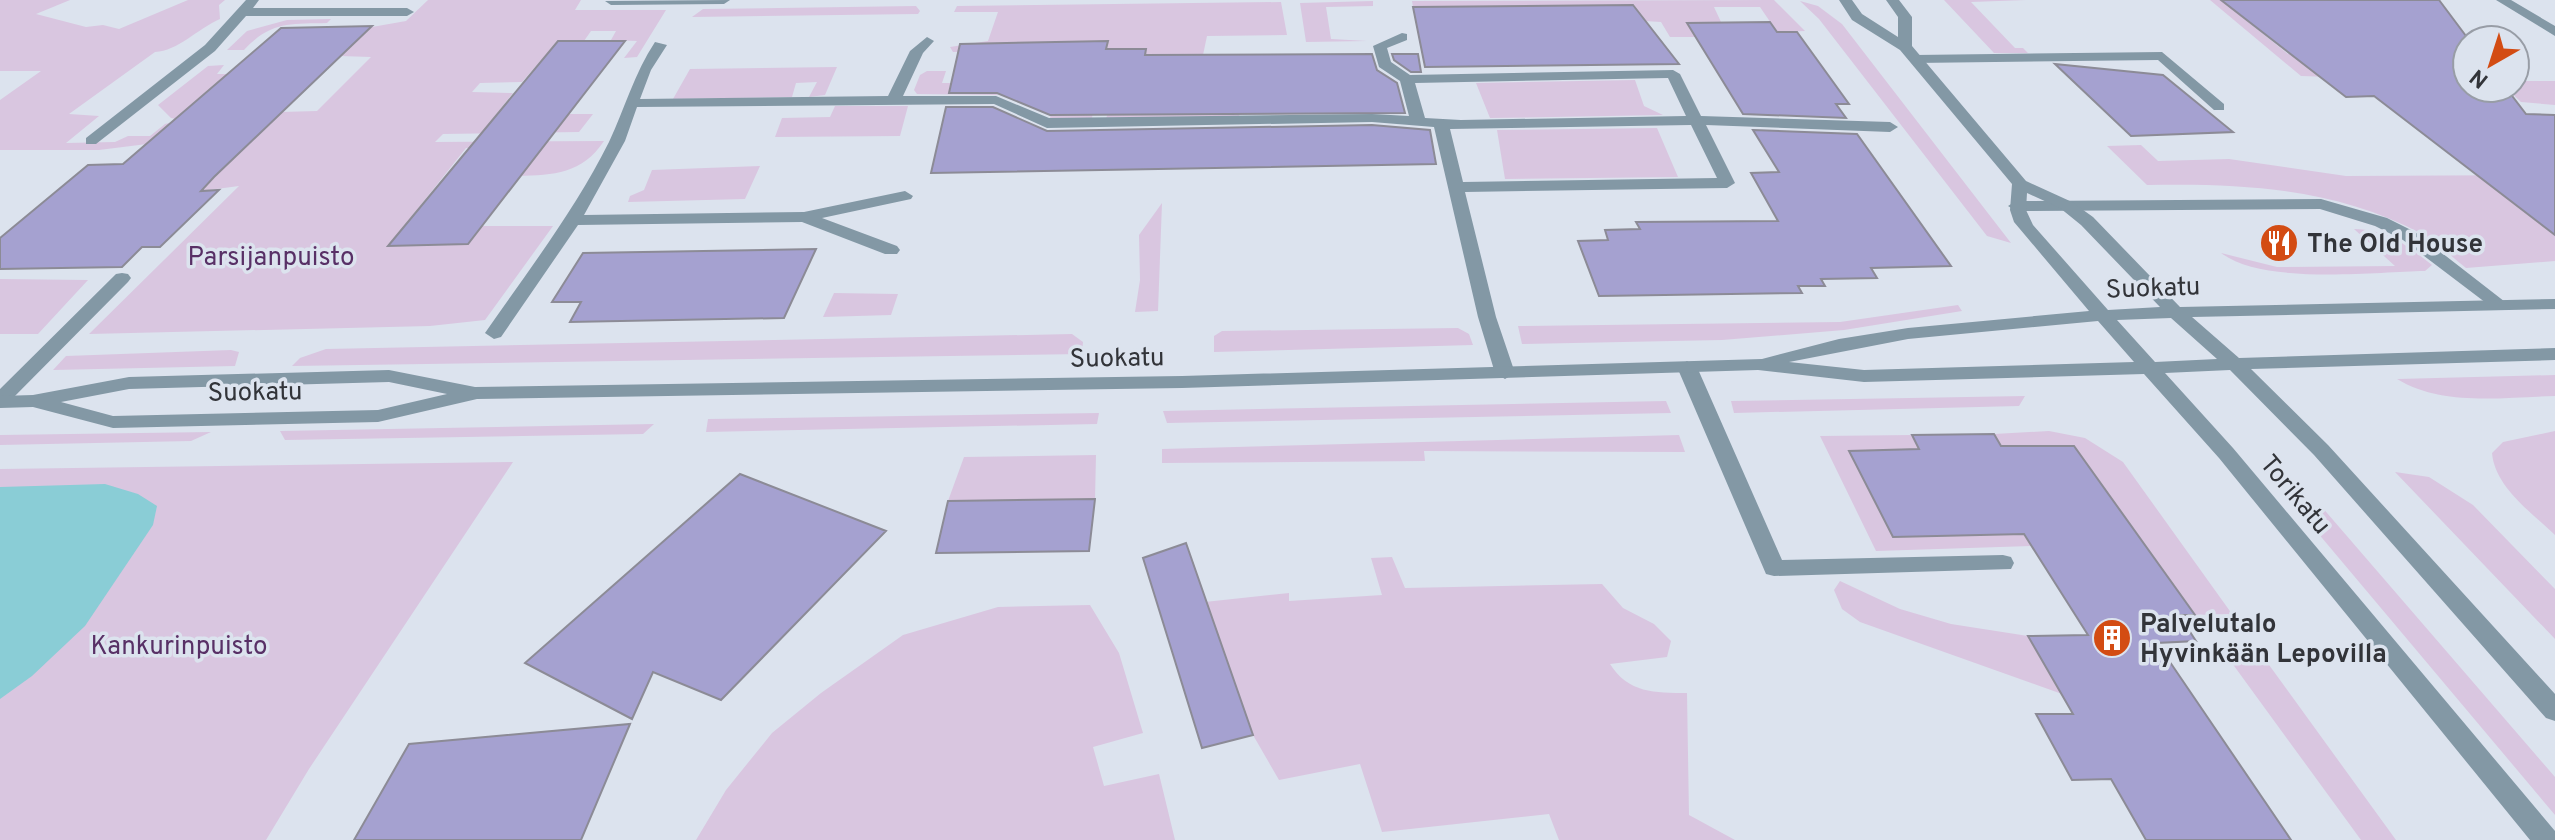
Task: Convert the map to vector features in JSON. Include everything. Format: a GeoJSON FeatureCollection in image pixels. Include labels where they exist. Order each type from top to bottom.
{"type":"FeatureCollection","features":[{"type":"Feature","properties":{"kind":"street"},"geometry":{"type":"LineString","coordinates":[[91,141],[210,48],[253,0]]}},
{"type":"Feature","properties":{"kind":"street"},"geometry":{"type":"LineString","coordinates":[[611,1],[724,0]]}},
{"type":"Feature","properties":{"kind":"street","name":"Torikatu"},"geometry":{"type":"LineString","coordinates":[[1845,0],[1857,17],[1910,53],[2020,184],[2066,205],[2087,221],[2174,311],[2236,365],[2321,450],[2555,711]]}},
{"type":"Feature","properties":{"kind":"street"},"geometry":{"type":"LineString","coordinates":[[1892,0],[1905,17],[1910,53],[2162,56],[2219,107]]}},
{"type":"Feature","properties":{"kind":"street"},"geometry":{"type":"LineString","coordinates":[[2502,0],[2555,32]]}},
{"type":"Feature","properties":{"kind":"street"},"geometry":{"type":"LineString","coordinates":[[240,12],[407,12]]}},
{"type":"Feature","properties":{"kind":"street"},"geometry":{"type":"LineString","coordinates":[[1402,37],[1380,46],[1384,64],[1407,79],[1673,74],[1727,183],[1449,178]]}},
{"type":"Feature","properties":{"kind":"street"},"geometry":{"type":"LineString","coordinates":[[894,100],[917,51],[927,41]]}},
{"type":"Feature","properties":{"kind":"street"},"geometry":{"type":"LineString","coordinates":[[494,333],[573,220],[617,141],[644,70],[660,45]]}},
{"type":"Feature","properties":{"kind":"street"},"geometry":{"type":"LineString","coordinates":[[1407,79],[1418,121]]}},
{"type":"Feature","properties":{"kind":"street"},"geometry":{"type":"LineString","coordinates":[[631,103],[996,100],[1047,123],[1372,118],[1441,123],[1698,120],[1890,127]]}},
{"type":"Feature","properties":{"kind":"street"},"geometry":{"type":"LineString","coordinates":[[1441,123],[1449,178],[1505,373]]}},
{"type":"Feature","properties":{"kind":"street"},"geometry":{"type":"LineString","coordinates":[[2020,184],[2016,206],[2321,204],[2381,222],[2409,236],[2500,305]]}},
{"type":"Feature","properties":{"kind":"street"},"geometry":{"type":"LineString","coordinates":[[573,220],[804,217],[905,196]]}},
{"type":"Feature","properties":{"kind":"street","name":"Torikatu"},"geometry":{"type":"LineString","coordinates":[[2016,206],[2018,216],[2038,243],[2226,453],[2546,840]]}},
{"type":"Feature","properties":{"kind":"street"},"geometry":{"type":"LineString","coordinates":[[804,217],[891,250]]}},
{"type":"Feature","properties":{"kind":"street"},"geometry":{"type":"LineString","coordinates":[[0,401],[122,278]]}},
{"type":"Feature","properties":{"kind":"street","name":"Suokatu"},"geometry":{"type":"LineString","coordinates":[[1758,364],[1840,343],[2099,314],[2555,304]]}},
{"type":"Feature","properties":{"kind":"street","name":"Suokatu"},"geometry":{"type":"LineString","coordinates":[[0,401],[33,401],[129,383],[389,376],[477,393],[1182,382],[1758,364],[1864,376],[2555,354]]}},
{"type":"Feature","properties":{"kind":"street"},"geometry":{"type":"LineString","coordinates":[[1687,367],[1774,568],[2003,563]]}},
{"type":"Feature","properties":{"kind":"street","name":"Suokatu"},"geometry":{"type":"LineString","coordinates":[[33,401],[113,422],[378,416],[477,393]]}},
{"type":"Feature","properties":{"kind":"green space","name":"Parsijanpuisto"},"geometry":{"type":"Polygon","coordinates":[[[0,0],[70,0],[36,14],[86,27],[103,25],[119,29],[188,0],[225,0],[219,5],[220,19],[180,44],[155,52],[69,114],[99,116],[66,143],[115,142],[128,136],[150,136],[165,124],[181,120],[171,118],[158,105],[208,66],[224,65],[217,74],[227,74],[191,108],[243,113],[317,111],[371,57],[340,56],[372,27],[406,21],[428,0],[581,0],[575,10],[666,10],[637,57],[624,58],[637,41],[611,40],[616,31],[591,31],[584,41],[558,41],[522,82],[480,83],[472,92],[513,93],[487,126],[558,126],[568,114],[593,114],[579,132],[443,134],[435,142],[604,141],[577,166],[531,176],[518,176],[539,147],[466,148],[389,245],[468,244],[481,226],[553,226],[485,320],[430,326],[89,334],[239,186],[201,191],[215,177],[166,178],[163,142],[99,150],[0,150],[0,100],[41,71],[0,71],[0,0]]]}},
{"type":"Feature","properties":{"kind":"green space"},"geometry":{"type":"Polygon","coordinates":[[[1774,0],[1805,31],[1777,32],[1760,7],[1714,7],[1721,22],[1701,23],[1709,37],[1670,37],[1661,22],[1413,7],[1412,1],[1774,0]]]}},
{"type":"Feature","properties":{"kind":"green space"},"geometry":{"type":"Polygon","coordinates":[[[1944,0],[2026,0],[1971,2],[2015,48],[2023,48],[2028,53],[1994,53],[1944,0]]]}},
{"type":"Feature","properties":{"kind":"green space"},"geometry":{"type":"Polygon","coordinates":[[[2210,0],[2221,0],[2288,54],[2371,54],[2331,77],[2301,76],[2210,0]]]}},
{"type":"Feature","properties":{"kind":"green space"},"geometry":{"type":"Polygon","coordinates":[[[1373,1],[1373,6],[1326,7],[1331,39],[1367,41],[1306,42],[1300,3],[1373,1]]]}},
{"type":"Feature","properties":{"kind":"green space"},"geometry":{"type":"Polygon","coordinates":[[[1800,1],[1818,6],[1842,24],[2011,243],[1987,236],[1819,19],[1800,1]]]}},
{"type":"Feature","properties":{"kind":"green space"},"geometry":{"type":"Polygon","coordinates":[[[1281,2],[1287,35],[1207,36],[1203,55],[1243,98],[1239,117],[1106,118],[1108,114],[1093,109],[1092,119],[1050,118],[1059,84],[1143,84],[1146,49],[1106,49],[1107,41],[998,43],[995,51],[953,52],[950,47],[988,41],[998,12],[954,12],[957,6],[1281,2]]]}},
{"type":"Feature","properties":{"kind":"green space"},"geometry":{"type":"Polygon","coordinates":[[[916,6],[920,11],[918,14],[692,17],[703,9],[916,6]]]}},
{"type":"Feature","properties":{"kind":"green space"},"geometry":{"type":"Polygon","coordinates":[[[331,19],[327,23],[282,26],[263,34],[244,50],[227,50],[247,31],[287,20],[331,19]]]}},
{"type":"Feature","properties":{"kind":"green space"},"geometry":{"type":"Polygon","coordinates":[[[837,67],[825,95],[809,97],[817,82],[796,83],[792,97],[673,99],[690,69],[837,67]]]}},
{"type":"Feature","properties":{"kind":"green space"},"geometry":{"type":"Polygon","coordinates":[[[927,71],[946,71],[942,83],[1004,83],[997,95],[917,94],[914,90],[920,75],[927,71]]]}},
{"type":"Feature","properties":{"kind":"green space"},"geometry":{"type":"Polygon","coordinates":[[[1635,80],[1644,106],[1663,115],[1490,118],[1476,83],[1635,80]]]}},
{"type":"Feature","properties":{"kind":"green space"},"geometry":{"type":"Polygon","coordinates":[[[2531,81],[2555,81],[2555,105],[2531,103],[2531,81]]]}},
{"type":"Feature","properties":{"kind":"green space"},"geometry":{"type":"Polygon","coordinates":[[[835,106],[908,106],[900,136],[775,137],[782,118],[830,117],[835,106]]]}},
{"type":"Feature","properties":{"kind":"green space"},"geometry":{"type":"Polygon","coordinates":[[[1657,128],[1678,177],[1505,179],[1497,130],[1657,128]]]}},
{"type":"Feature","properties":{"kind":"green space"},"geometry":{"type":"Polygon","coordinates":[[[2141,145],[2158,161],[2229,159],[2346,176],[2555,175],[2555,261],[2466,268],[2422,234],[2357,207],[2323,198],[2253,187],[2147,185],[2107,146],[2141,145]]]}},
{"type":"Feature","properties":{"kind":"green space"},"geometry":{"type":"Polygon","coordinates":[[[760,166],[745,199],[628,202],[630,196],[644,190],[652,170],[760,166]]]}},
{"type":"Feature","properties":{"kind":"green space"},"geometry":{"type":"Polygon","coordinates":[[[1162,203],[1158,311],[1135,312],[1140,280],[1139,235],[1162,203]]]}},
{"type":"Feature","properties":{"kind":"green space"},"geometry":{"type":"Polygon","coordinates":[[[2354,229],[2387,236],[2432,265],[2425,271],[2290,273],[2240,263],[2221,253],[2277,267],[2395,266],[2354,229]]]}},
{"type":"Feature","properties":{"kind":"green space"},"geometry":{"type":"Polygon","coordinates":[[[0,279],[88,280],[38,334],[0,334],[0,279]]]}},
{"type":"Feature","properties":{"kind":"green space"},"geometry":{"type":"Polygon","coordinates":[[[834,293],[898,294],[891,315],[823,317],[834,293]]]}},
{"type":"Feature","properties":{"kind":"green space"},"geometry":{"type":"Polygon","coordinates":[[[1958,305],[1962,311],[1844,330],[1722,340],[1522,344],[1518,326],[1840,322],[1958,305]]]}},
{"type":"Feature","properties":{"kind":"green space"},"geometry":{"type":"Polygon","coordinates":[[[1458,328],[1469,334],[1473,345],[1214,352],[1214,336],[1222,331],[1458,328]]]}},
{"type":"Feature","properties":{"kind":"green space"},"geometry":{"type":"Polygon","coordinates":[[[1072,334],[1083,342],[1082,354],[292,366],[300,358],[326,349],[1072,334]]]}},
{"type":"Feature","properties":{"kind":"green space"},"geometry":{"type":"Polygon","coordinates":[[[239,352],[235,366],[53,370],[66,356],[239,352]]]}},
{"type":"Feature","properties":{"kind":"green space"},"geometry":{"type":"Polygon","coordinates":[[[2555,375],[2555,396],[2494,398],[2434,394],[2397,379],[2555,375]]]}},
{"type":"Feature","properties":{"kind":"green space"},"geometry":{"type":"Polygon","coordinates":[[[2025,396],[2019,406],[1734,413],[1731,401],[2025,396]]]}},
{"type":"Feature","properties":{"kind":"green space"},"geometry":{"type":"Polygon","coordinates":[[[1666,401],[1671,413],[1167,423],[1163,411],[1666,401]]]}},
{"type":"Feature","properties":{"kind":"green space"},"geometry":{"type":"Polygon","coordinates":[[[1099,413],[1097,424],[706,432],[708,419],[1099,413]]]}},
{"type":"Feature","properties":{"kind":"green space"},"geometry":{"type":"Polygon","coordinates":[[[654,424],[643,434],[285,440],[280,431],[654,424]]]}},
{"type":"Feature","properties":{"kind":"green space"},"geometry":{"type":"Polygon","coordinates":[[[2049,431],[2085,438],[2123,462],[2232,614],[2195,615],[2074,446],[2001,446],[1994,434],[2049,431]]]}},
{"type":"Feature","properties":{"kind":"green space"},"geometry":{"type":"Polygon","coordinates":[[[2555,431],[2555,535],[2507,488],[2492,453],[2503,442],[2555,431]]]}},
{"type":"Feature","properties":{"kind":"green space"},"geometry":{"type":"Polygon","coordinates":[[[211,432],[191,441],[0,445],[0,435],[211,432]]]}},
{"type":"Feature","properties":{"kind":"green space"},"geometry":{"type":"Polygon","coordinates":[[[1679,435],[1685,452],[1424,451],[1425,461],[1162,463],[1162,449],[1679,435]]]}},
{"type":"Feature","properties":{"kind":"green space"},"geometry":{"type":"Polygon","coordinates":[[[1912,435],[1919,449],[1849,451],[1893,537],[2023,534],[2031,546],[1876,551],[1820,436],[1912,435]]]}},
{"type":"Feature","properties":{"kind":"green space"},"geometry":{"type":"Polygon","coordinates":[[[1096,455],[1095,499],[948,501],[964,457],[1096,455]]]}},
{"type":"Feature","properties":{"kind":"green space","name":"Kankurinpuisto"},"geometry":{"type":"Polygon","coordinates":[[[513,462],[309,769],[266,840],[0,840],[0,469],[513,462]]]}},
{"type":"Feature","properties":{"kind":"green space"},"geometry":{"type":"Polygon","coordinates":[[[2395,472],[2429,477],[2473,505],[2555,589],[2555,639],[2395,472]]]}},
{"type":"Feature","properties":{"kind":"green space"},"geometry":{"type":"Polygon","coordinates":[[[2321,506],[2555,777],[2555,815],[2296,507],[2321,506]]]}},
{"type":"Feature","properties":{"kind":"green space"},"geometry":{"type":"Polygon","coordinates":[[[1392,557],[1405,588],[1602,584],[1623,608],[1654,624],[1671,641],[1667,657],[1610,664],[1617,674],[1634,686],[1653,691],[1687,693],[1689,815],[1735,840],[1559,840],[1549,814],[1382,832],[1360,764],[1279,780],[1253,735],[1219,638],[1171,649],[1177,605],[1289,593],[1289,601],[1382,595],[1371,558],[1392,557]]]}},
{"type":"Feature","properties":{"kind":"green space"},"geometry":{"type":"Polygon","coordinates":[[[1840,581],[1900,609],[1951,624],[2028,636],[2062,694],[1860,622],[1842,609],[1834,590],[1840,581]]]}},
{"type":"Feature","properties":{"kind":"green space"},"geometry":{"type":"Polygon","coordinates":[[[1090,605],[1119,653],[1143,733],[1093,747],[1104,786],[1159,774],[1175,840],[696,840],[726,790],[772,733],[821,693],[903,635],[998,607],[1090,605]]]}},
{"type":"Feature","properties":{"kind":"green space"},"geometry":{"type":"Polygon","coordinates":[[[2256,647],[2396,840],[2361,840],[2221,648],[2256,647]]]}},
{"type":"Feature","properties":{"kind":"water"},"geometry":{"type":"Polygon","coordinates":[[[105,484],[138,494],[157,506],[153,525],[85,626],[32,676],[0,699],[0,487],[105,484]]]}},
{"type":"Feature","properties":{"kind":"building"},"geometry":{"type":"Polygon","coordinates":[[[2221,0],[2439,0],[2457,24],[2451,24],[2451,104],[2518,104],[2526,114],[2555,115],[2555,235],[2374,96],[2346,97],[2221,0]]]}},
{"type":"Feature","properties":{"kind":"building"},"geometry":{"type":"Polygon","coordinates":[[[1633,5],[1679,64],[1425,67],[1413,7],[1633,5]]]}},
{"type":"Feature","properties":{"kind":"building"},"geometry":{"type":"Polygon","coordinates":[[[1770,22],[1777,32],[1797,32],[1849,104],[1836,104],[1846,118],[1743,114],[1687,23],[1770,22]]]}},
{"type":"Feature","properties":{"kind":"building"},"geometry":{"type":"Polygon","coordinates":[[[372,26],[214,177],[201,191],[219,190],[160,247],[142,247],[122,267],[0,269],[0,238],[88,165],[123,164],[281,28],[372,26]]]}},
{"type":"Feature","properties":{"kind":"building"},"geometry":{"type":"Polygon","coordinates":[[[558,41],[625,41],[468,244],[388,246],[558,41]]]}},
{"type":"Feature","properties":{"kind":"building"},"geometry":{"type":"Polygon","coordinates":[[[1108,41],[1106,49],[1146,49],[1145,55],[1372,54],[1377,70],[1397,83],[1405,113],[1050,115],[997,93],[949,93],[960,44],[1108,41]]]}},
{"type":"Feature","properties":{"kind":"building"},"geometry":{"type":"Polygon","coordinates":[[[1392,54],[1418,54],[1421,72],[1411,72],[1394,60],[1392,54]]]}},
{"type":"Feature","properties":{"kind":"building"},"geometry":{"type":"Polygon","coordinates":[[[2055,64],[2163,75],[2233,132],[2131,136],[2055,64]]]}},
{"type":"Feature","properties":{"kind":"building"},"geometry":{"type":"Polygon","coordinates":[[[946,107],[993,107],[1047,131],[1372,125],[1430,130],[1436,164],[931,173],[946,107]]]}},
{"type":"Feature","properties":{"kind":"building"},"geometry":{"type":"Polygon","coordinates":[[[1753,130],[1857,134],[1951,266],[1871,268],[1877,278],[1821,279],[1825,286],[1798,286],[1802,293],[1599,296],[1578,241],[1608,240],[1605,230],[1640,229],[1636,222],[1778,221],[1751,173],[1779,172],[1753,130]]]}},
{"type":"Feature","properties":{"kind":"building"},"geometry":{"type":"Polygon","coordinates":[[[816,249],[784,318],[570,322],[581,302],[552,302],[583,253],[816,249]]]}},
{"type":"Feature","properties":{"kind":"building","name":"Palvelutalo Hyvinkään Lepovilla"},"geometry":{"type":"Polygon","coordinates":[[[1994,434],[2001,446],[2074,446],[2195,615],[2179,615],[2196,641],[2157,643],[2291,840],[2146,840],[2111,779],[2072,780],[2036,714],[2073,714],[2028,636],[2088,635],[2024,534],[1893,537],[1849,451],[1919,449],[1912,435],[1994,434]]]}},
{"type":"Feature","properties":{"kind":"building"},"geometry":{"type":"Polygon","coordinates":[[[740,474],[886,531],[721,700],[653,672],[632,719],[525,663],[740,474]]]}},
{"type":"Feature","properties":{"kind":"building"},"geometry":{"type":"Polygon","coordinates":[[[1095,499],[1089,551],[936,553],[948,501],[1095,499]]]}},
{"type":"Feature","properties":{"kind":"building"},"geometry":{"type":"Polygon","coordinates":[[[1186,543],[1253,735],[1202,748],[1143,558],[1186,543]]]}},
{"type":"Feature","properties":{"kind":"building"},"geometry":{"type":"Polygon","coordinates":[[[630,724],[581,840],[354,840],[409,744],[630,724]]]}},
{"type":"Feature","properties":{"kind":"place","name":"The Old House"},"geometry":{"type":"Point","coordinates":[2279,243]}},
{"type":"Feature","properties":{"kind":"place","name":"Palvelutalo Hyvinkään Lepovilla"},"geometry":{"type":"Point","coordinates":[2112,638]}}]}
